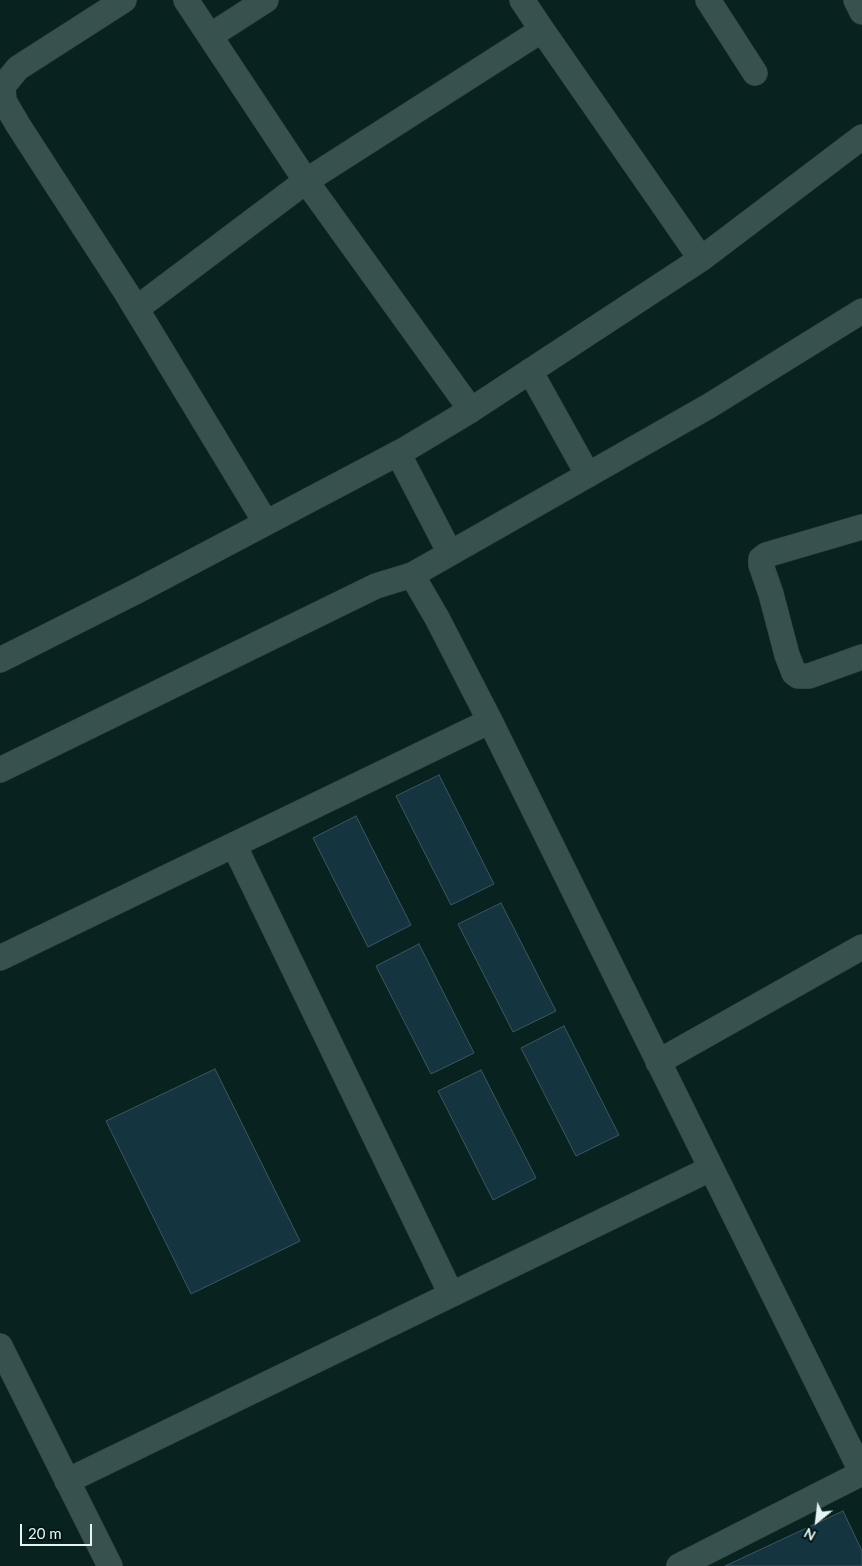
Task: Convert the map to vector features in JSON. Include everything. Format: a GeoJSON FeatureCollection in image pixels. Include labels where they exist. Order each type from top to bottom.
{"type":"FeatureCollection","features":[{"type":"Feature","properties":{"kind":"street"},"geometry":{"type":"LineString","coordinates":[[124,0],[18,68],[3,86],[4,101],[136,309],[266,523]]}},
{"type":"Feature","properties":{"kind":"street"},"geometry":{"type":"LineString","coordinates":[[186,0],[306,181],[471,410]]}},
{"type":"Feature","properties":{"kind":"street"},"geometry":{"type":"LineString","coordinates":[[210,36],[266,0]]}},
{"type":"Feature","properties":{"kind":"street"},"geometry":{"type":"LineString","coordinates":[[522,0],[701,259]]}},
{"type":"Feature","properties":{"kind":"street"},"geometry":{"type":"LineString","coordinates":[[708,0],[755,73]]}},
{"type":"Feature","properties":{"kind":"street"},"geometry":{"type":"LineString","coordinates":[[856,0],[862,12]]}},
{"type":"Feature","properties":{"kind":"street"},"geometry":{"type":"LineString","coordinates":[[136,309],[306,181],[542,30]]}},
{"type":"Feature","properties":{"kind":"street"},"geometry":{"type":"LineString","coordinates":[[0,660],[137,591],[398,453],[471,410],[701,259],[862,137]]}},
{"type":"Feature","properties":{"kind":"street"},"geometry":{"type":"LineString","coordinates":[[0,770],[376,586],[412,574],[709,406],[862,311]]}},
{"type":"Feature","properties":{"kind":"street"},"geometry":{"type":"LineString","coordinates":[[530,371],[588,474]]}},
{"type":"Feature","properties":{"kind":"street"},"geometry":{"type":"LineString","coordinates":[[398,453],[450,553]]}},
{"type":"Feature","properties":{"kind":"street"},"geometry":{"type":"LineString","coordinates":[[862,527],[766,555],[761,559],[761,565],[794,673],[798,676],[809,676],[862,657]]}},
{"type":"Feature","properties":{"kind":"street"},"geometry":{"type":"LineString","coordinates":[[412,574],[438,618],[490,721],[862,1473],[679,1566]]}},
{"type":"Feature","properties":{"kind":"street"},"geometry":{"type":"LineString","coordinates":[[0,958],[490,721]]}},
{"type":"Feature","properties":{"kind":"street"},"geometry":{"type":"LineString","coordinates":[[234,845],[451,1294]]}},
{"type":"Feature","properties":{"kind":"street"},"geometry":{"type":"LineString","coordinates":[[658,1062],[862,947]]}},
{"type":"Feature","properties":{"kind":"street"},"geometry":{"type":"LineString","coordinates":[[67,1481],[710,1168]]}},
{"type":"Feature","properties":{"kind":"street"},"geometry":{"type":"LineString","coordinates":[[0,1346],[110,1566]]}},
{"type":"Feature","properties":{"kind":"building"},"geometry":{"type":"Polygon","coordinates":[[[439,775],[494,884],[451,905],[396,796],[439,775]]]}},
{"type":"Feature","properties":{"kind":"building"},"geometry":{"type":"Polygon","coordinates":[[[356,816],[411,925],[368,947],[313,838],[356,816]]]}},
{"type":"Feature","properties":{"kind":"building"},"geometry":{"type":"Polygon","coordinates":[[[501,903],[556,1011],[513,1032],[458,924],[501,903]]]}},
{"type":"Feature","properties":{"kind":"building"},"geometry":{"type":"Polygon","coordinates":[[[419,944],[474,1053],[431,1074],[376,966],[419,944]]]}},
{"type":"Feature","properties":{"kind":"building"},"geometry":{"type":"Polygon","coordinates":[[[564,1026],[619,1135],[576,1156],[521,1048],[564,1026]]]}},
{"type":"Feature","properties":{"kind":"building"},"geometry":{"type":"Polygon","coordinates":[[[215,1069],[300,1241],[191,1294],[106,1121],[215,1069]]]}},
{"type":"Feature","properties":{"kind":"building"},"geometry":{"type":"Polygon","coordinates":[[[481,1070],[536,1178],[493,1200],[438,1091],[481,1070]]]}},
{"type":"Feature","properties":{"kind":"building"},"geometry":{"type":"Polygon","coordinates":[[[843,1511],[862,1551],[862,1566],[725,1566],[843,1511]]]}}]}
